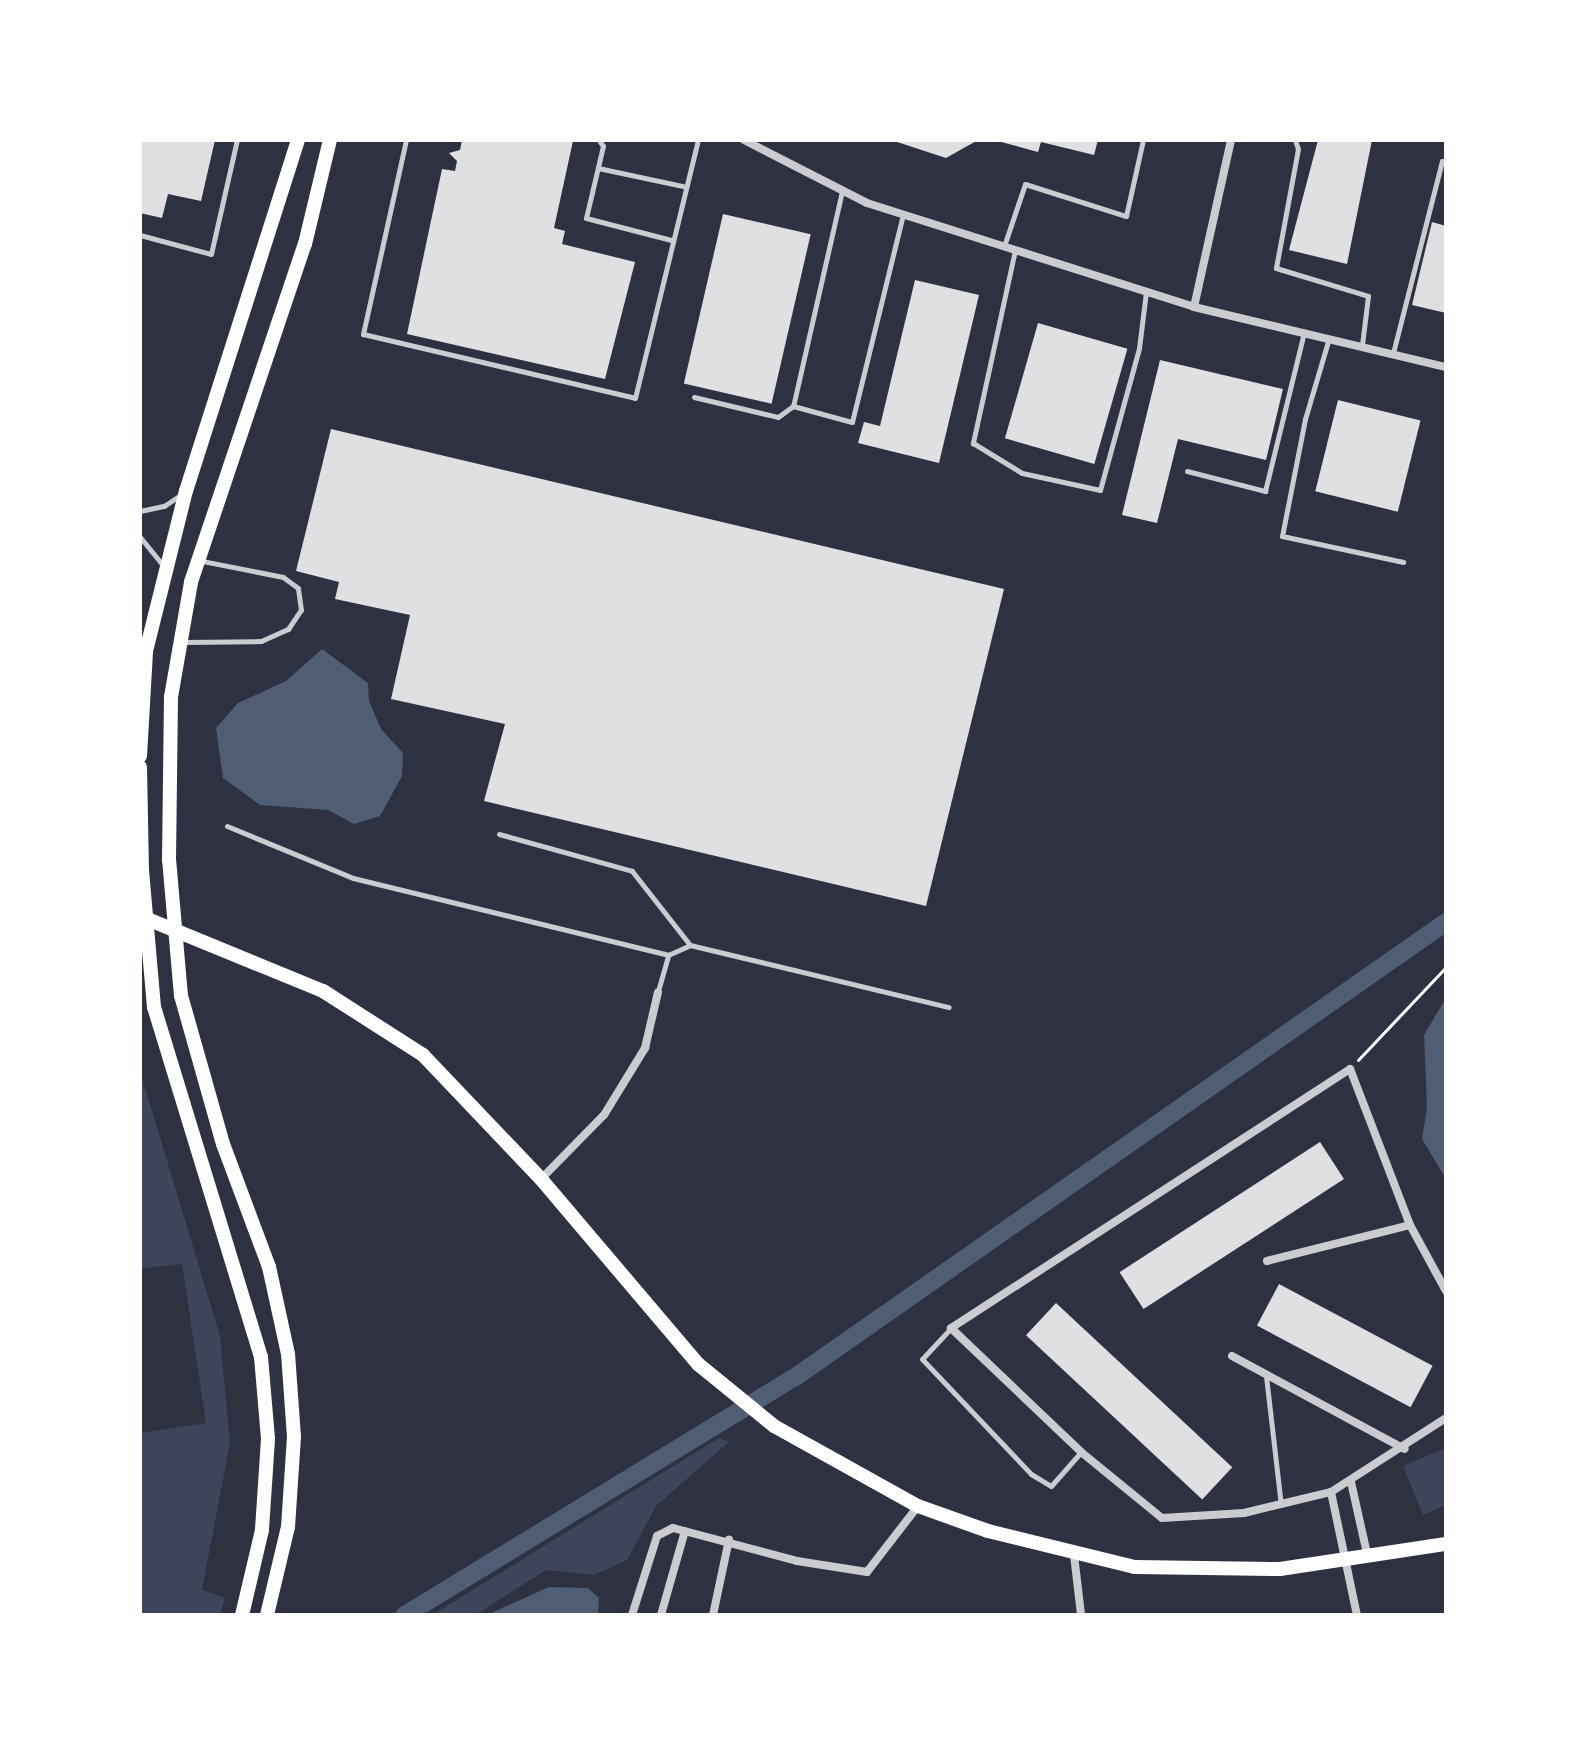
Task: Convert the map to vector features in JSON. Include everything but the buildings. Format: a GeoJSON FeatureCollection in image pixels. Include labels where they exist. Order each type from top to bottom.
{"type":"FeatureCollection","features":[{"type":"Feature","properties":{"kind":"main road"},"geometry":{"type":"LineString","coordinates":[[140,756],[146,651],[186,491],[298,140]]}},
{"type":"Feature","properties":{"kind":"main road"},"geometry":{"type":"LineString","coordinates":[[267,1615],[288,1527],[294,1437],[288,1354],[269,1267],[223,1144],[181,996],[175,931],[169,766],[171,697],[197,560],[305,244],[330,140]]}},
{"type":"Feature","properties":{"kind":"main road"},"geometry":{"type":"LineString","coordinates":[[140,767],[143,918],[154,1007],[261,1357],[268,1439],[262,1530],[242,1615]]}},
{"type":"Feature","properties":{"kind":"main road"},"geometry":{"type":"LineString","coordinates":[[143,918],[323,991],[376,1021],[423,1055],[541,1179],[698,1364],[774,1426],[918,1506],[1074,1555],[1135,1567],[1205,1571],[1349,1563],[1446,1544]]}},
{"type":"Feature","properties":{"kind":"street"},"geometry":{"type":"LineString","coordinates":[[1194,307],[1231,140]]}},
{"type":"Feature","properties":{"kind":"street"},"geometry":{"type":"LineString","coordinates":[[750,141],[842,191],[903,215],[1194,307],[1446,367]]}},
{"type":"Feature","properties":{"kind":"street"},"geometry":{"type":"LineString","coordinates":[[541,1179],[604,1115],[645,1048],[658,992]]}},
{"type":"Feature","properties":{"kind":"street"},"geometry":{"type":"LineString","coordinates":[[1446,1291],[1410,1225],[1350,1069],[951,1328],[1081,1452],[1162,1518],[1281,1507],[1331,1492],[1405,1449],[1446,1418]]}},
{"type":"Feature","properties":{"kind":"street"},"geometry":{"type":"LineString","coordinates":[[1267,1261],[1410,1225]]}},
{"type":"Feature","properties":{"kind":"street"},"geometry":{"type":"LineString","coordinates":[[1232,1356],[1405,1449]]}},
{"type":"Feature","properties":{"kind":"street"},"geometry":{"type":"LineString","coordinates":[[1351,1482],[1368,1559]]}},
{"type":"Feature","properties":{"kind":"street"},"geometry":{"type":"LineString","coordinates":[[1331,1492],[1349,1563],[1357,1615]]}},
{"type":"Feature","properties":{"kind":"street"},"geometry":{"type":"LineString","coordinates":[[632,1615],[657,1536],[673,1528],[729,1540],[797,1561],[867,1572],[918,1506]]}},
{"type":"Feature","properties":{"kind":"street"},"geometry":{"type":"LineString","coordinates":[[661,1615],[685,1531]]}},
{"type":"Feature","properties":{"kind":"street"},"geometry":{"type":"LineString","coordinates":[[713,1615],[729,1540]]}},
{"type":"Feature","properties":{"kind":"street"},"geometry":{"type":"LineString","coordinates":[[1074,1555],[1081,1615]]}},
{"type":"Feature","properties":{"kind":"lane"},"geometry":{"type":"LineString","coordinates":[[140,235],[211,254],[237,140]]}},
{"type":"Feature","properties":{"kind":"lane"},"geometry":{"type":"LineString","coordinates":[[406,140],[363,334],[635,398],[683,186],[698,140]]}},
{"type":"Feature","properties":{"kind":"lane"},"geometry":{"type":"LineString","coordinates":[[599,140],[603,146],[586,218],[671,240]]}},
{"type":"Feature","properties":{"kind":"lane"},"geometry":{"type":"LineString","coordinates":[[1003,247],[1025,184],[1126,216],[1143,140]]}},
{"type":"Feature","properties":{"kind":"lane"},"geometry":{"type":"LineString","coordinates":[[1295,140],[1298,149],[1276,268],[1368,296],[1362,345]]}},
{"type":"Feature","properties":{"kind":"lane"},"geometry":{"type":"LineString","coordinates":[[1393,353],[1442,161],[1446,162]]}},
{"type":"Feature","properties":{"kind":"lane"},"geometry":{"type":"LineString","coordinates":[[598,168],[683,186]]}},
{"type":"Feature","properties":{"kind":"lane"},"geometry":{"type":"LineString","coordinates":[[694,397],[778,417],[793,406],[842,191]]}},
{"type":"Feature","properties":{"kind":"lane"},"geometry":{"type":"LineString","coordinates":[[793,406],[852,422],[903,215]]}},
{"type":"Feature","properties":{"kind":"lane"},"geometry":{"type":"LineString","coordinates":[[1015,250],[973,443],[1022,473],[1100,490],[1139,348],[1146,292]]}},
{"type":"Feature","properties":{"kind":"lane"},"geometry":{"type":"LineString","coordinates":[[1187,471],[1265,491],[1305,331]]}},
{"type":"Feature","properties":{"kind":"lane"},"geometry":{"type":"LineString","coordinates":[[1329,337],[1305,419],[1282,536],[1403,562]]}},
{"type":"Feature","properties":{"kind":"lane"},"geometry":{"type":"LineString","coordinates":[[140,511],[164,506],[186,491]]}},
{"type":"Feature","properties":{"kind":"lane"},"geometry":{"type":"LineString","coordinates":[[140,537],[167,571]]}},
{"type":"Feature","properties":{"kind":"lane"},"geometry":{"type":"LineString","coordinates":[[181,642],[261,641],[288,629],[301,610],[298,588],[283,577],[197,560]]}},
{"type":"Feature","properties":{"kind":"lane"},"geometry":{"type":"LineString","coordinates":[[227,826],[368,882],[668,955],[690,945],[949,1007]]}},
{"type":"Feature","properties":{"kind":"lane"},"geometry":{"type":"LineString","coordinates":[[499,834],[632,871],[690,945]]}},
{"type":"Feature","properties":{"kind":"lane"},"geometry":{"type":"LineString","coordinates":[[658,992],[668,955]]}},
{"type":"Feature","properties":{"kind":"lane"},"geometry":{"type":"LineString","coordinates":[[951,1328],[922,1359],[1031,1474],[1051,1486],[1081,1452]]}},
{"type":"Feature","properties":{"kind":"lane"},"geometry":{"type":"LineString","coordinates":[[1266,1375],[1281,1507]]}},
{"type":"Feature","properties":{"kind":"path"},"geometry":{"type":"LineString","coordinates":[[1350,1069],[1446,967]]}},
{"type":"Feature","properties":{"kind":"shaded area"},"geometry":{"type":"Polygon","coordinates":[[[322,649],[368,683],[369,701],[381,729],[403,753],[402,776],[380,816],[354,824],[328,810],[260,805],[223,778],[216,728],[238,703],[286,681],[322,649]]]}},
{"type":"Feature","properties":{"kind":"shaded area"},"geometry":{"type":"Polygon","coordinates":[[[1446,998],[1446,1179],[1422,1139],[1427,1107],[1424,1035],[1446,998]]]}},
{"type":"Feature","properties":{"kind":"shaded area"},"geometry":{"type":"Polygon","coordinates":[[[140,1071],[220,1336],[230,1443],[202,1590],[225,1598],[220,1615],[140,1615],[140,1433],[206,1423],[182,1264],[140,1269],[140,1071]]]}},
{"type":"Feature","properties":{"kind":"shaded area"},"geometry":{"type":"Polygon","coordinates":[[[719,1438],[729,1442],[656,1506],[627,1560],[594,1575],[546,1570],[475,1615],[432,1615],[719,1438]]]}},
{"type":"Feature","properties":{"kind":"shaded area"},"geometry":{"type":"Polygon","coordinates":[[[1446,1448],[1446,1505],[1423,1515],[1403,1466],[1446,1448]]]}},
{"type":"Feature","properties":{"kind":"shaded area"},"geometry":{"type":"Polygon","coordinates":[[[549,1587],[588,1588],[599,1598],[598,1615],[487,1615],[549,1587]]]}},
{"type":"Feature","properties":{"kind":"waterway"},"geometry":{"type":"LineString","coordinates":[[405,1615],[794,1378],[1446,922]]}}]}
